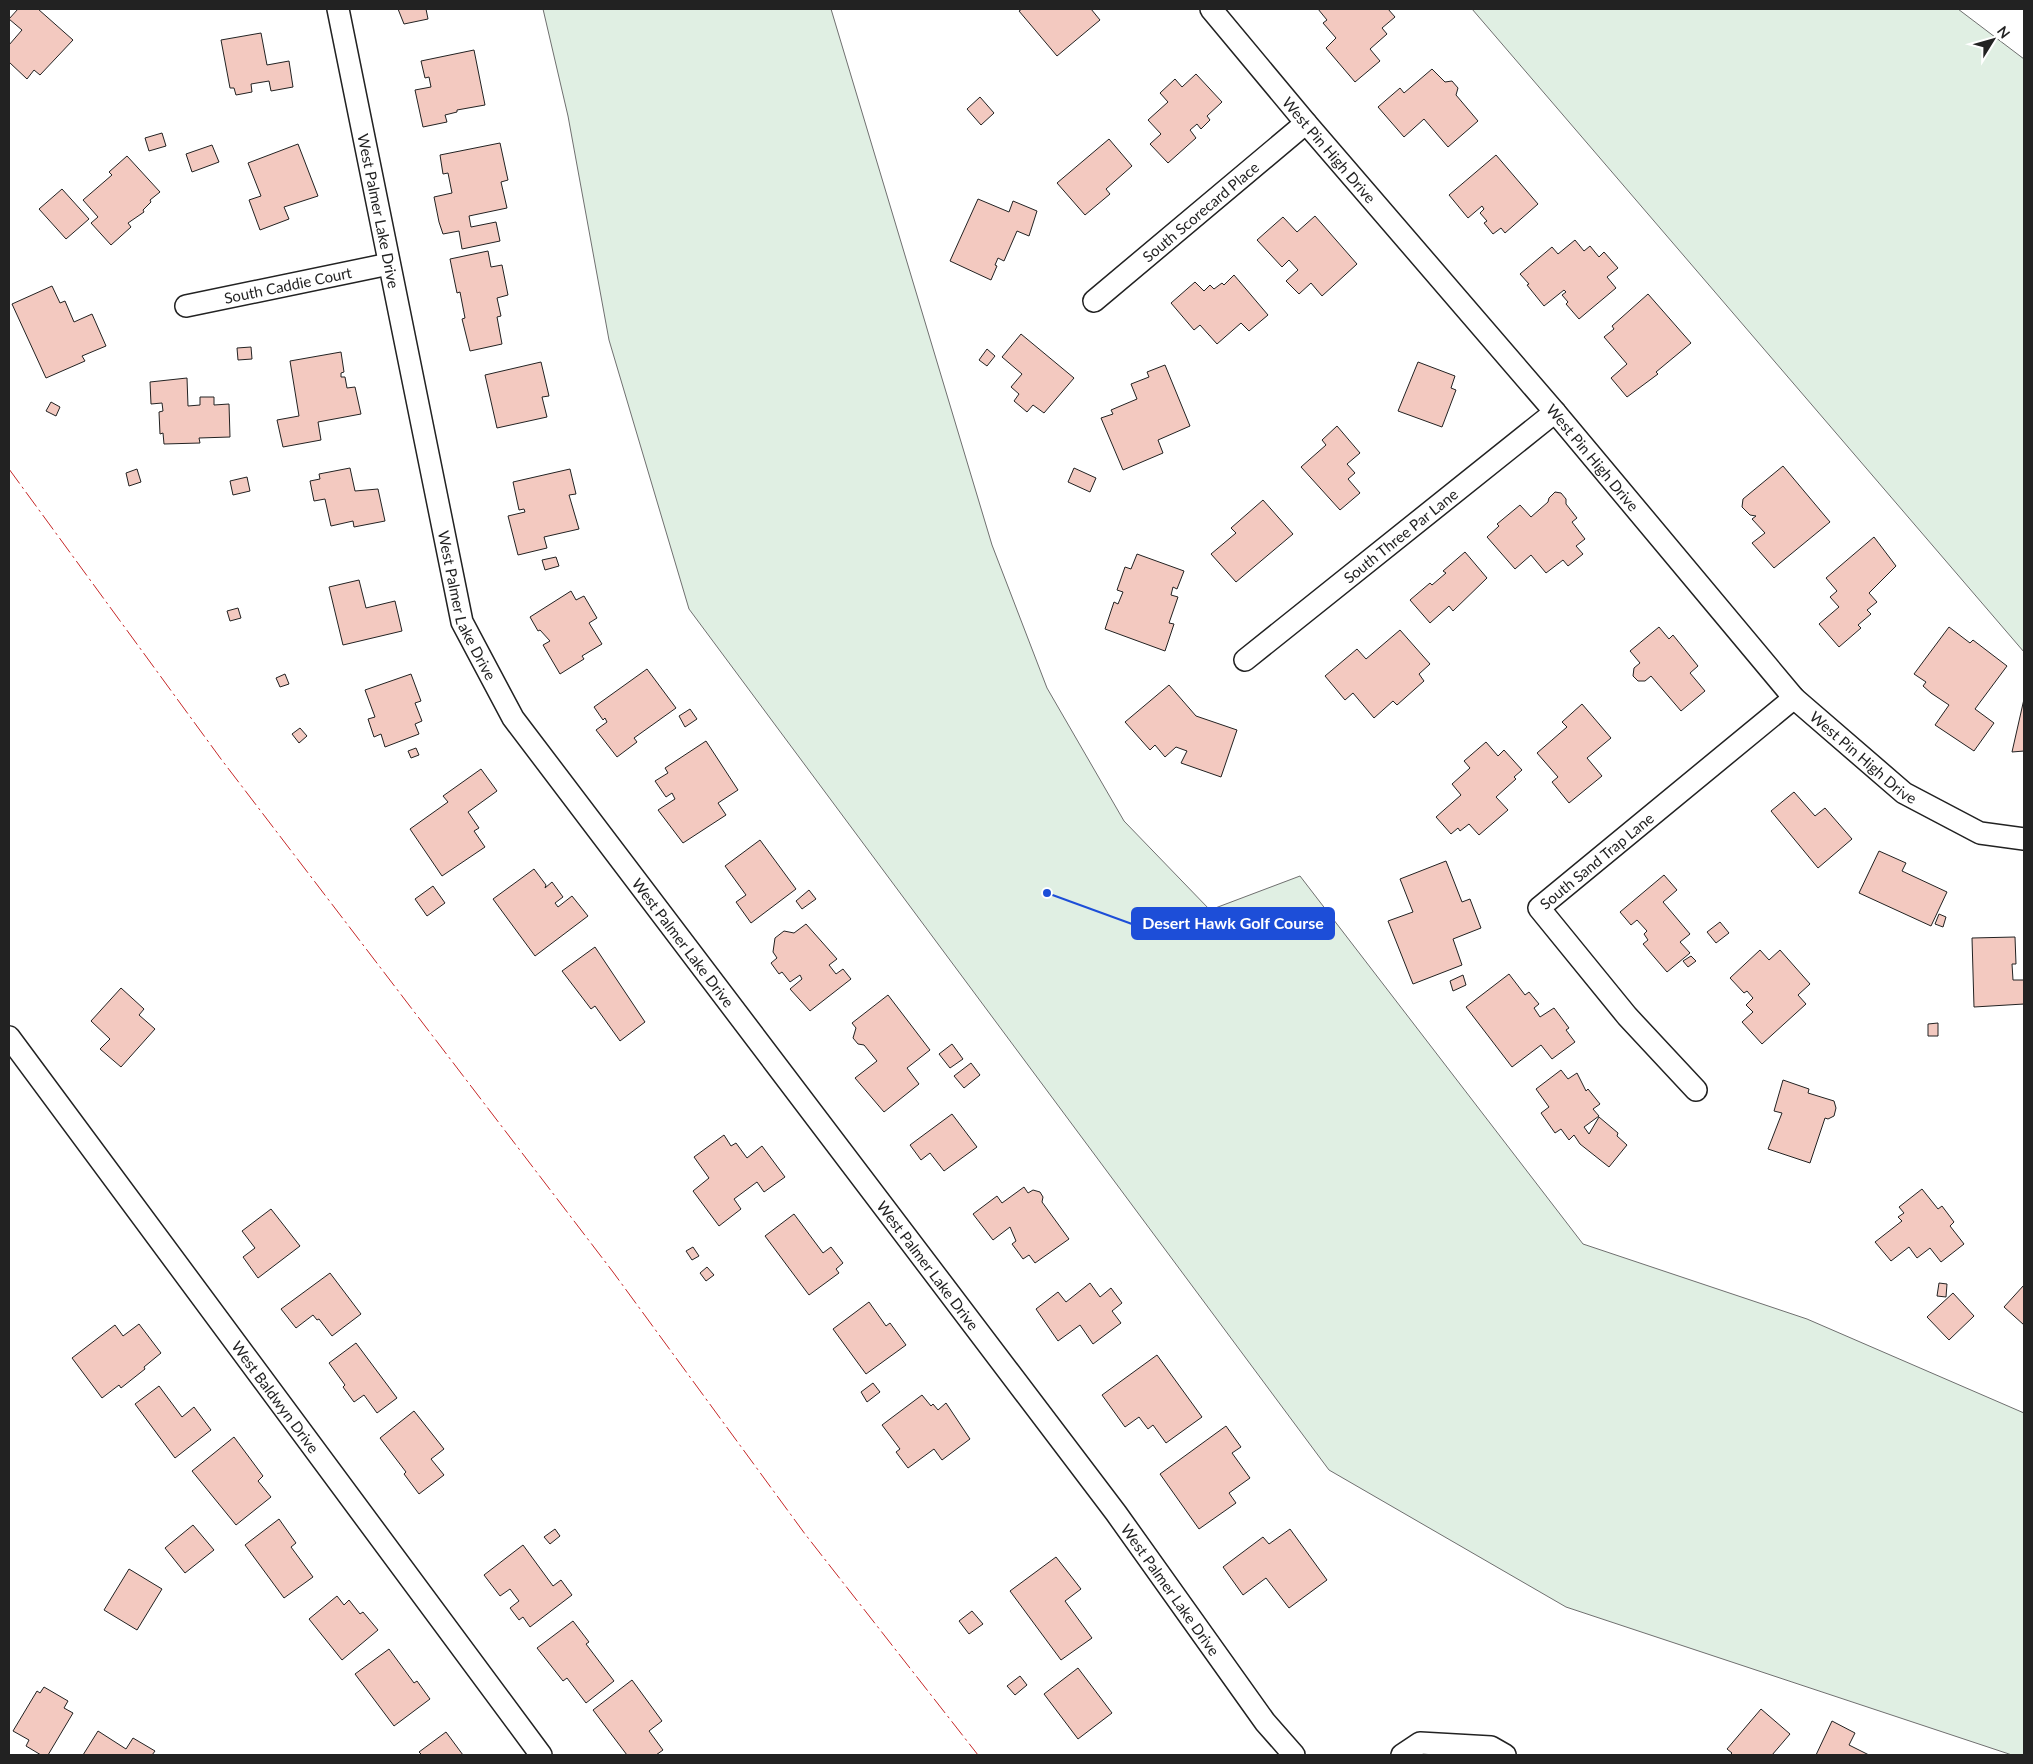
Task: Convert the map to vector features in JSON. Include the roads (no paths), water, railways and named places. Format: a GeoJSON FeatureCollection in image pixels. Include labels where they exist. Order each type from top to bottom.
{"type":"FeatureCollection","features":[{"type":"Feature","properties":{"kind":"street","name":"West Palmer Lake Drive"},"geometry":{"type":"LineString","coordinates":[[338,9],[462,622],[513,718],[1110,1505],[1265,1722],[1294,1755]]}},
{"type":"Feature","properties":{"kind":"street","name":"West Pin High Drive"},"geometry":{"type":"LineString","coordinates":[[1211,9],[1306,123],[1555,412],[1794,698],[1904,792],[1980,833],[2024,839]]}},
{"type":"Feature","properties":{"kind":"street","name":"South Scorecard Place"},"geometry":{"type":"LineString","coordinates":[[1094,301],[1306,123]]}},
{"type":"Feature","properties":{"kind":"street","name":"South Caddie Court"},"geometry":{"type":"LineString","coordinates":[[186,306],[389,264]]}},
{"type":"Feature","properties":{"kind":"street","name":"South Three Par Lane"},"geometry":{"type":"LineString","coordinates":[[1245,660],[1555,412]]}},
{"type":"Feature","properties":{"kind":"street","name":"South Sand Trap Lane"},"geometry":{"type":"LineString","coordinates":[[1696,1090],[1627,1016],[1538,908],[1794,698]]}},
{"type":"Feature","properties":{"kind":"street","name":"West Baldwyn Drive"},"geometry":{"type":"LineString","coordinates":[[9,1037],[541,1755]]}},
{"type":"Feature","properties":{"kind":"street"},"geometry":{"type":"LineString","coordinates":[[1402,1755],[1420,1743],[1491,1748],[1505,1755]]}},
{"type":"Feature","properties":{"kind":"place","name":"Desert Hawk Golf Course"},"geometry":{"type":"Point","coordinates":[1047,893]}}]}
